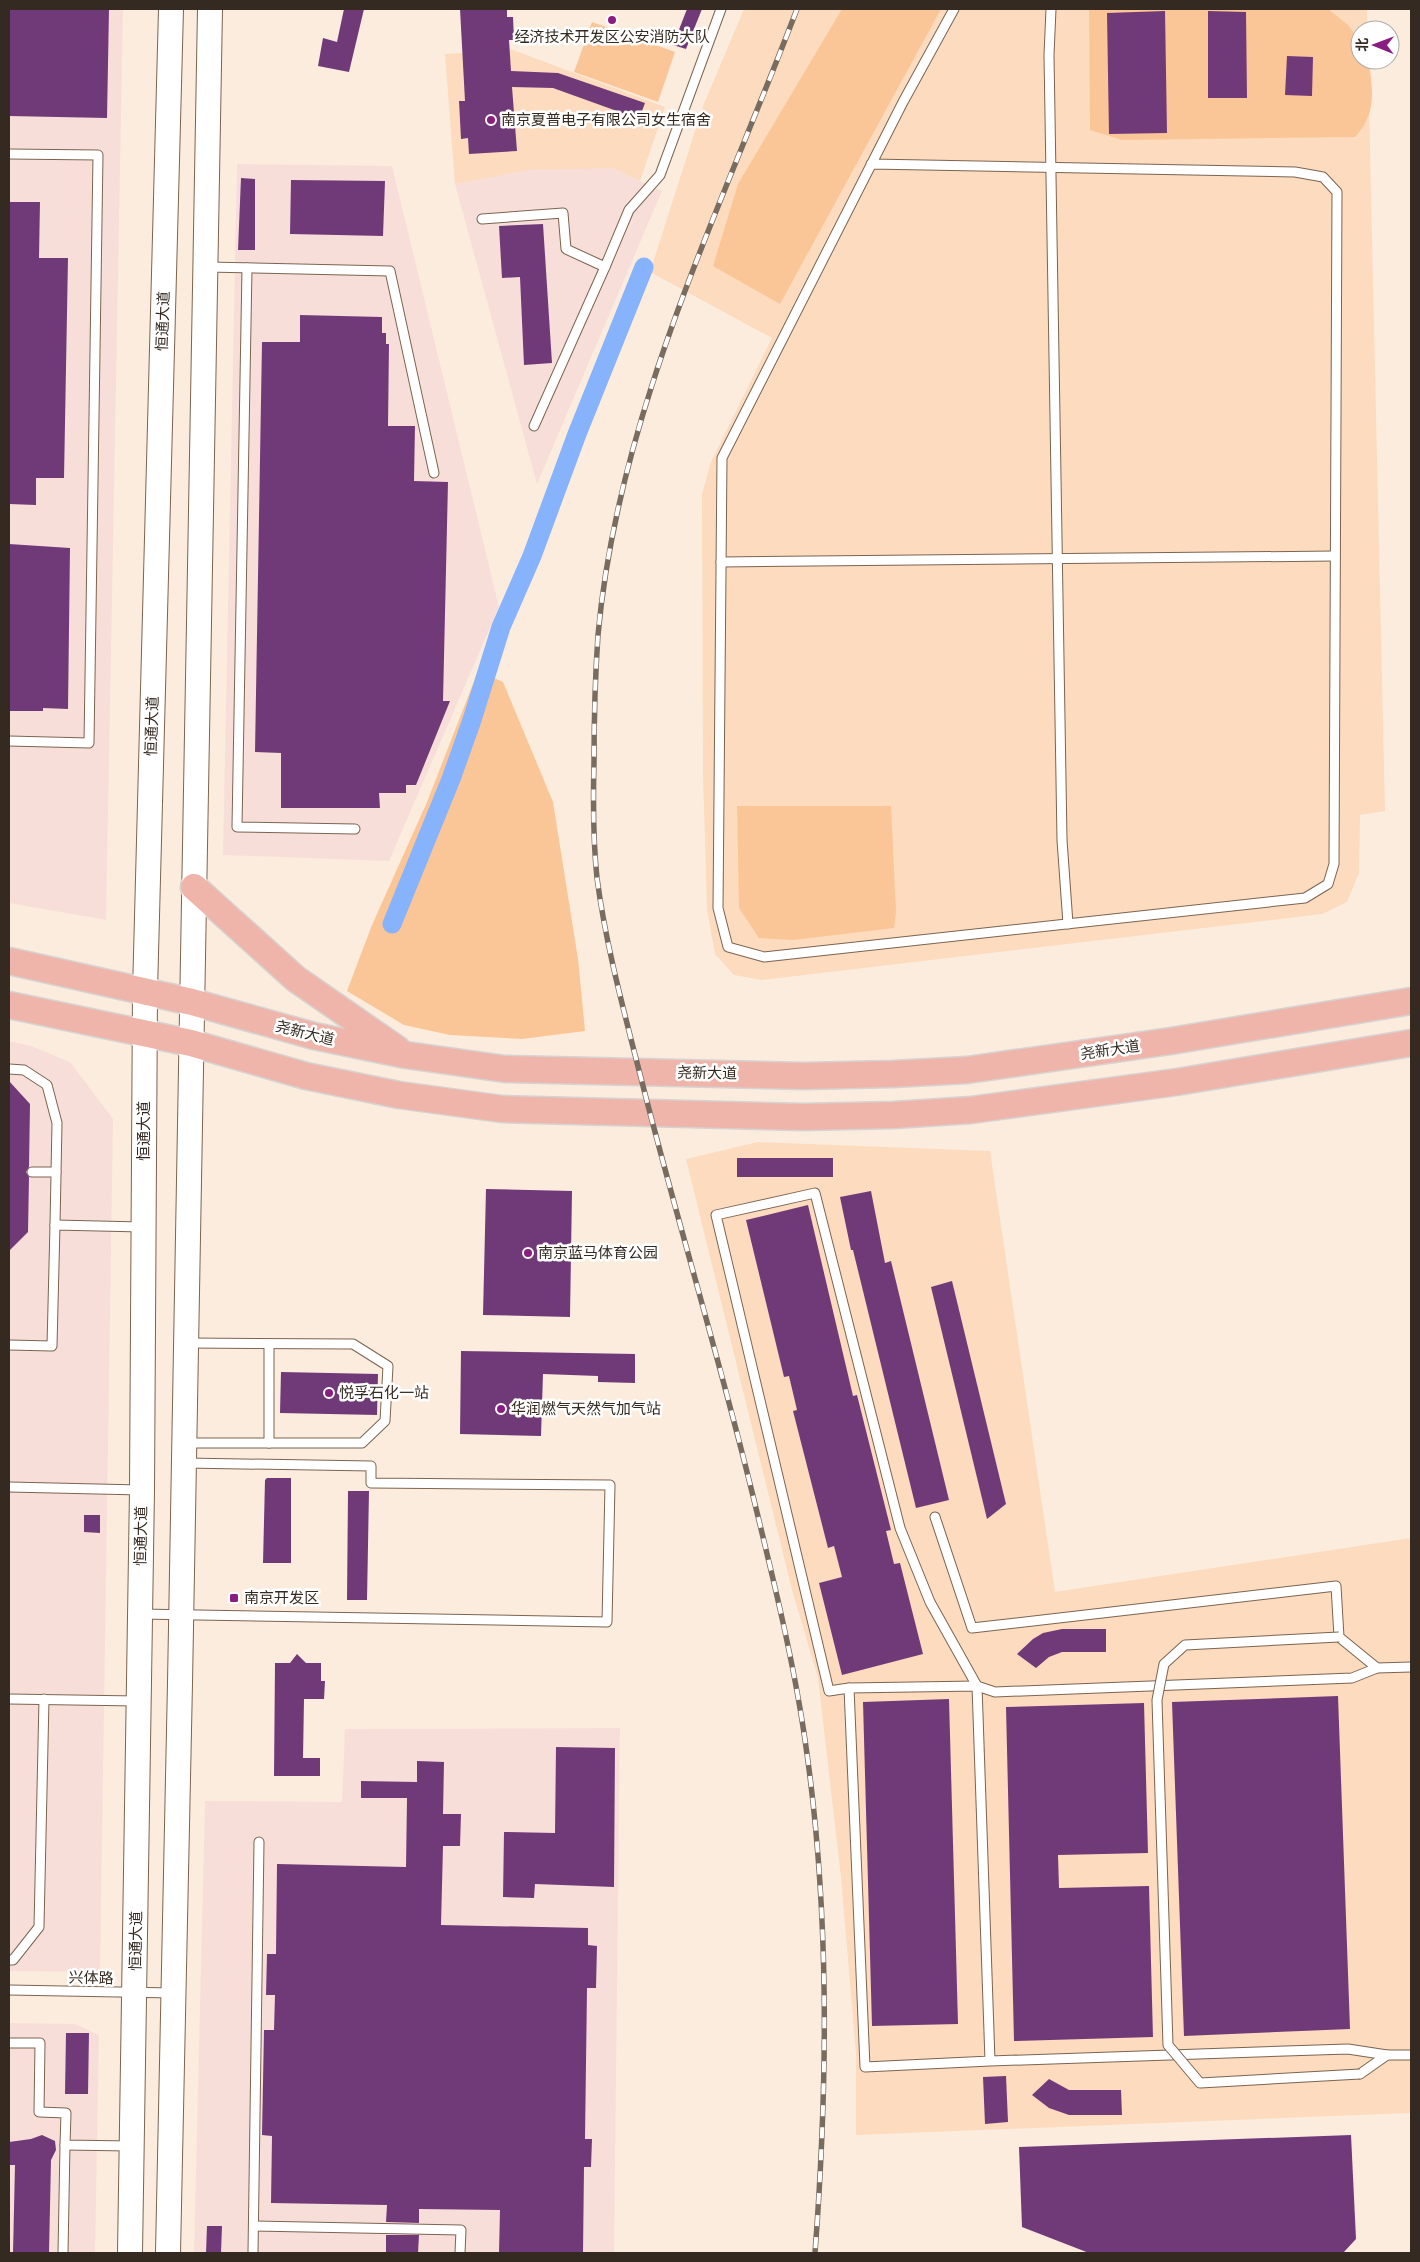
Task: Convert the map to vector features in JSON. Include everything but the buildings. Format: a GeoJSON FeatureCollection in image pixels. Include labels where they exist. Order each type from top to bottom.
{"type":"FeatureCollection","features":[{"type":"Feature","properties":{"kind":"main road","name":"恒通大道"},"geometry":{"type":"LineString","coordinates":[[130,2253],[140,1701],[144,1034],[171,9]]}},
{"type":"Feature","properties":{"kind":"main road"},"geometry":{"type":"LineString","coordinates":[[168,2253],[210,9]]}},
{"type":"Feature","properties":{"kind":"main road"},"geometry":{"type":"LineString","coordinates":[[194,886],[296,979],[406,1055]]}},
{"type":"Feature","properties":{"kind":"main road","name":"尧新大道"},"geometry":{"type":"LineString","coordinates":[[9,961],[192,1002],[314,1036],[406,1055],[505,1069],[804,1076],[968,1070],[1171,1042],[1411,1001]]}},
{"type":"Feature","properties":{"kind":"main road"},"geometry":{"type":"LineString","coordinates":[[9,1005],[191,1043],[306,1076],[398,1095],[502,1110],[804,1116],[894,1115],[981,1109],[1187,1080],[1411,1043]]}},
{"type":"Feature","properties":{"kind":"lane"},"geometry":{"type":"LineString","coordinates":[[534,426],[630,210],[660,175],[721,9]]}},
{"type":"Feature","properties":{"kind":"lane"},"geometry":{"type":"LineString","coordinates":[[871,164],[1295,172],[1323,178],[1337,192],[1334,864],[1328,884],[1305,898],[764,957],[728,947],[718,908],[722,458],[871,164],[954,9]]}},
{"type":"Feature","properties":{"kind":"lane"},"geometry":{"type":"LineString","coordinates":[[1051,9],[1049,55],[1062,840],[1068,924]]}},
{"type":"Feature","properties":{"kind":"lane"},"geometry":{"type":"LineString","coordinates":[[9,154],[98,155],[88,742],[9,741]]}},
{"type":"Feature","properties":{"kind":"lane"},"geometry":{"type":"LineString","coordinates":[[482,219],[563,213],[566,249],[605,266]]}},
{"type":"Feature","properties":{"kind":"lane"},"geometry":{"type":"LineString","coordinates":[[205,267],[390,271],[434,473]]}},
{"type":"Feature","properties":{"kind":"lane"},"geometry":{"type":"LineString","coordinates":[[247,268],[237,827],[355,829]]}},
{"type":"Feature","properties":{"kind":"lane"},"geometry":{"type":"LineString","coordinates":[[721,562],[1335,556]]}},
{"type":"Feature","properties":{"kind":"lane"},"geometry":{"type":"LineString","coordinates":[[9,1069],[24,1070],[48,1085],[57,1123],[52,1346],[9,1345]]}},
{"type":"Feature","properties":{"kind":"lane"},"geometry":{"type":"LineString","coordinates":[[32,1172],[56,1172]]}},
{"type":"Feature","properties":{"kind":"lane"},"geometry":{"type":"LineString","coordinates":[[990,2061],[977,1686],[930,1602],[900,1528],[815,1193],[716,1215],[829,1691],[849,1688],[977,1686],[995,1692],[1352,1678],[1377,1668],[1411,1667]]}},
{"type":"Feature","properties":{"kind":"lane"},"geometry":{"type":"LineString","coordinates":[[55,1225],[143,1227]]}},
{"type":"Feature","properties":{"kind":"lane"},"geometry":{"type":"LineString","coordinates":[[183,1453],[268,1443],[362,1443],[385,1421],[388,1366],[353,1344],[185,1343]]}},
{"type":"Feature","properties":{"kind":"lane"},"geometry":{"type":"LineString","coordinates":[[268,1443],[269,1344]]}},
{"type":"Feature","properties":{"kind":"lane"},"geometry":{"type":"LineString","coordinates":[[140,1614],[607,1622],[610,1485],[371,1483],[371,1466],[183,1453]]}},
{"type":"Feature","properties":{"kind":"lane"},"geometry":{"type":"LineString","coordinates":[[9,1487],[142,1490]]}},
{"type":"Feature","properties":{"kind":"lane"},"geometry":{"type":"LineString","coordinates":[[935,1517],[972,1628],[1336,1586],[1339,1637]]}},
{"type":"Feature","properties":{"kind":"lane"},"geometry":{"type":"LineString","coordinates":[[1377,1668],[1339,1637],[1185,1645],[1164,1664],[1157,1700],[1168,2044],[1200,2083],[1360,2074],[1387,2055]]}},
{"type":"Feature","properties":{"kind":"lane"},"geometry":{"type":"LineString","coordinates":[[849,1688],[865,2067],[1348,2049],[1387,2055],[1411,2055]]}},
{"type":"Feature","properties":{"kind":"lane"},"geometry":{"type":"LineString","coordinates":[[9,1699],[140,1701]]}},
{"type":"Feature","properties":{"kind":"lane"},"geometry":{"type":"LineString","coordinates":[[9,1960],[14,1960],[39,1927],[44,1699]]}},
{"type":"Feature","properties":{"kind":"lane"},"geometry":{"type":"LineString","coordinates":[[253,2253],[259,1842]]}},
{"type":"Feature","properties":{"kind":"lane","name":"兴体路"},"geometry":{"type":"LineString","coordinates":[[9,1990],[173,1993]]}},
{"type":"Feature","properties":{"kind":"lane"},"geometry":{"type":"LineString","coordinates":[[9,2043],[40,2043],[39,2112],[66,2113],[63,2253]]}},
{"type":"Feature","properties":{"kind":"lane"},"geometry":{"type":"LineString","coordinates":[[65,2145],[132,2146]]}},
{"type":"Feature","properties":{"kind":"lane"},"geometry":{"type":"LineString","coordinates":[[254,2226],[461,2230],[460,2253]]}},
{"type":"Feature","properties":{"kind":"shaded area"},"geometry":{"type":"Polygon","coordinates":[[[9,9],[123,9],[106,920],[9,903],[9,9]]]}},
{"type":"Feature","properties":{"kind":"shaded area"},"geometry":{"type":"Polygon","coordinates":[[[744,9],[1367,9],[1367,20],[1350,20],[1350,70],[1368,70],[1385,811],[1360,815],[1359,873],[1347,902],[1322,914],[762,980],[734,975],[715,954],[707,909],[703,774],[702,494],[711,462],[772,338],[650,272],[703,106],[744,9]]]}},
{"type":"Feature","properties":{"kind":"shaded area"},"geometry":{"type":"Polygon","coordinates":[[[842,9],[941,9],[780,304],[713,266],[738,184],[842,9]]]}},
{"type":"Feature","properties":{"kind":"shaded area"},"geometry":{"type":"Polygon","coordinates":[[[1089,9],[1328,9],[1350,28],[1350,70],[1370,70],[1372,91],[1370,110],[1362,128],[1355,137],[1122,140],[1090,130],[1089,9]]]}},
{"type":"Feature","properties":{"kind":"shaded area"},"geometry":{"type":"Polygon","coordinates":[[[592,22],[675,52],[658,102],[574,72],[592,22]]]}},
{"type":"Feature","properties":{"kind":"shaded area"},"geometry":{"type":"Polygon","coordinates":[[[513,50],[665,107],[640,181],[612,168],[455,184],[445,54],[513,50]]]}},
{"type":"Feature","properties":{"kind":"shaded area"},"geometry":{"type":"Polygon","coordinates":[[[237,164],[392,166],[499,607],[389,861],[223,855],[237,164]]]}},
{"type":"Feature","properties":{"kind":"shaded area"},"geometry":{"type":"Polygon","coordinates":[[[612,168],[662,191],[537,484],[455,184],[528,170],[612,168]]]}},
{"type":"Feature","properties":{"kind":"shaded area"},"geometry":{"type":"Polygon","coordinates":[[[478,671],[503,682],[553,802],[578,959],[585,1031],[522,1039],[450,1035],[404,1025],[347,991],[372,925],[427,802],[478,671]]]}},
{"type":"Feature","properties":{"kind":"shaded area"},"geometry":{"type":"Polygon","coordinates":[[[737,806],[891,806],[896,912],[894,928],[793,940],[759,938],[739,908],[737,806]]]}},
{"type":"Feature","properties":{"kind":"shaded area"},"geometry":{"type":"Polygon","coordinates":[[[9,1041],[31,1046],[70,1062],[113,1119],[100,1972],[9,1971],[9,1041]]]}},
{"type":"Feature","properties":{"kind":"shaded area"},"geometry":{"type":"Polygon","coordinates":[[[758,1142],[990,1151],[1055,1592],[1411,1538],[1411,2113],[856,2135],[856,2054],[841,1877],[818,1678],[792,1590],[686,1159],[758,1142]]]}},
{"type":"Feature","properties":{"kind":"shaded area"},"geometry":{"type":"Polygon","coordinates":[[[620,1728],[614,2253],[194,2253],[205,1801],[342,1802],[345,1729],[620,1728]]]}},
{"type":"Feature","properties":{"kind":"shaded area"},"geometry":{"type":"Polygon","coordinates":[[[9,2023],[75,2024],[99,2035],[95,2253],[9,2253],[9,2023]]]}},
{"type":"Feature","properties":{"kind":"waterway"},"geometry":{"type":"LineString","coordinates":[[392,924],[451,779],[472,720],[501,627],[532,556],[577,434],[644,267]]}},
{"type":"Feature","properties":{"kind":"railway"},"geometry":{"type":"LineString","coordinates":[[797,9],[676,316],[649,394],[627,473],[609,553],[598,635],[593,806],[597,878],[605,930],[616,981],[655,1134],[753,1496],[788,1644],[804,1733],[819,1862],[824,1993],[822,2123],[815,2253]]}},
{"type":"Feature","properties":{"kind":"place","name":"经济技术开发区公安消防大队"},"geometry":{"type":"Point","coordinates":[612,20]}},
{"type":"Feature","properties":{"kind":"place","name":"南京夏普电子有限公司女生宿舍"},"geometry":{"type":"Point","coordinates":[491,120]}},
{"type":"Feature","properties":{"kind":"place","name":"南京蓝马体育公园"},"geometry":{"type":"Point","coordinates":[528,1253]}},
{"type":"Feature","properties":{"kind":"place","name":"悦孚石化一站"},"geometry":{"type":"Point","coordinates":[329,1393]}},
{"type":"Feature","properties":{"kind":"place","name":"华润燃气天然气加气站"},"geometry":{"type":"Point","coordinates":[501,1409]}},
{"type":"Feature","properties":{"kind":"place","name":"南京开发区"},"geometry":{"type":"Point","coordinates":[234,1598]}}]}
